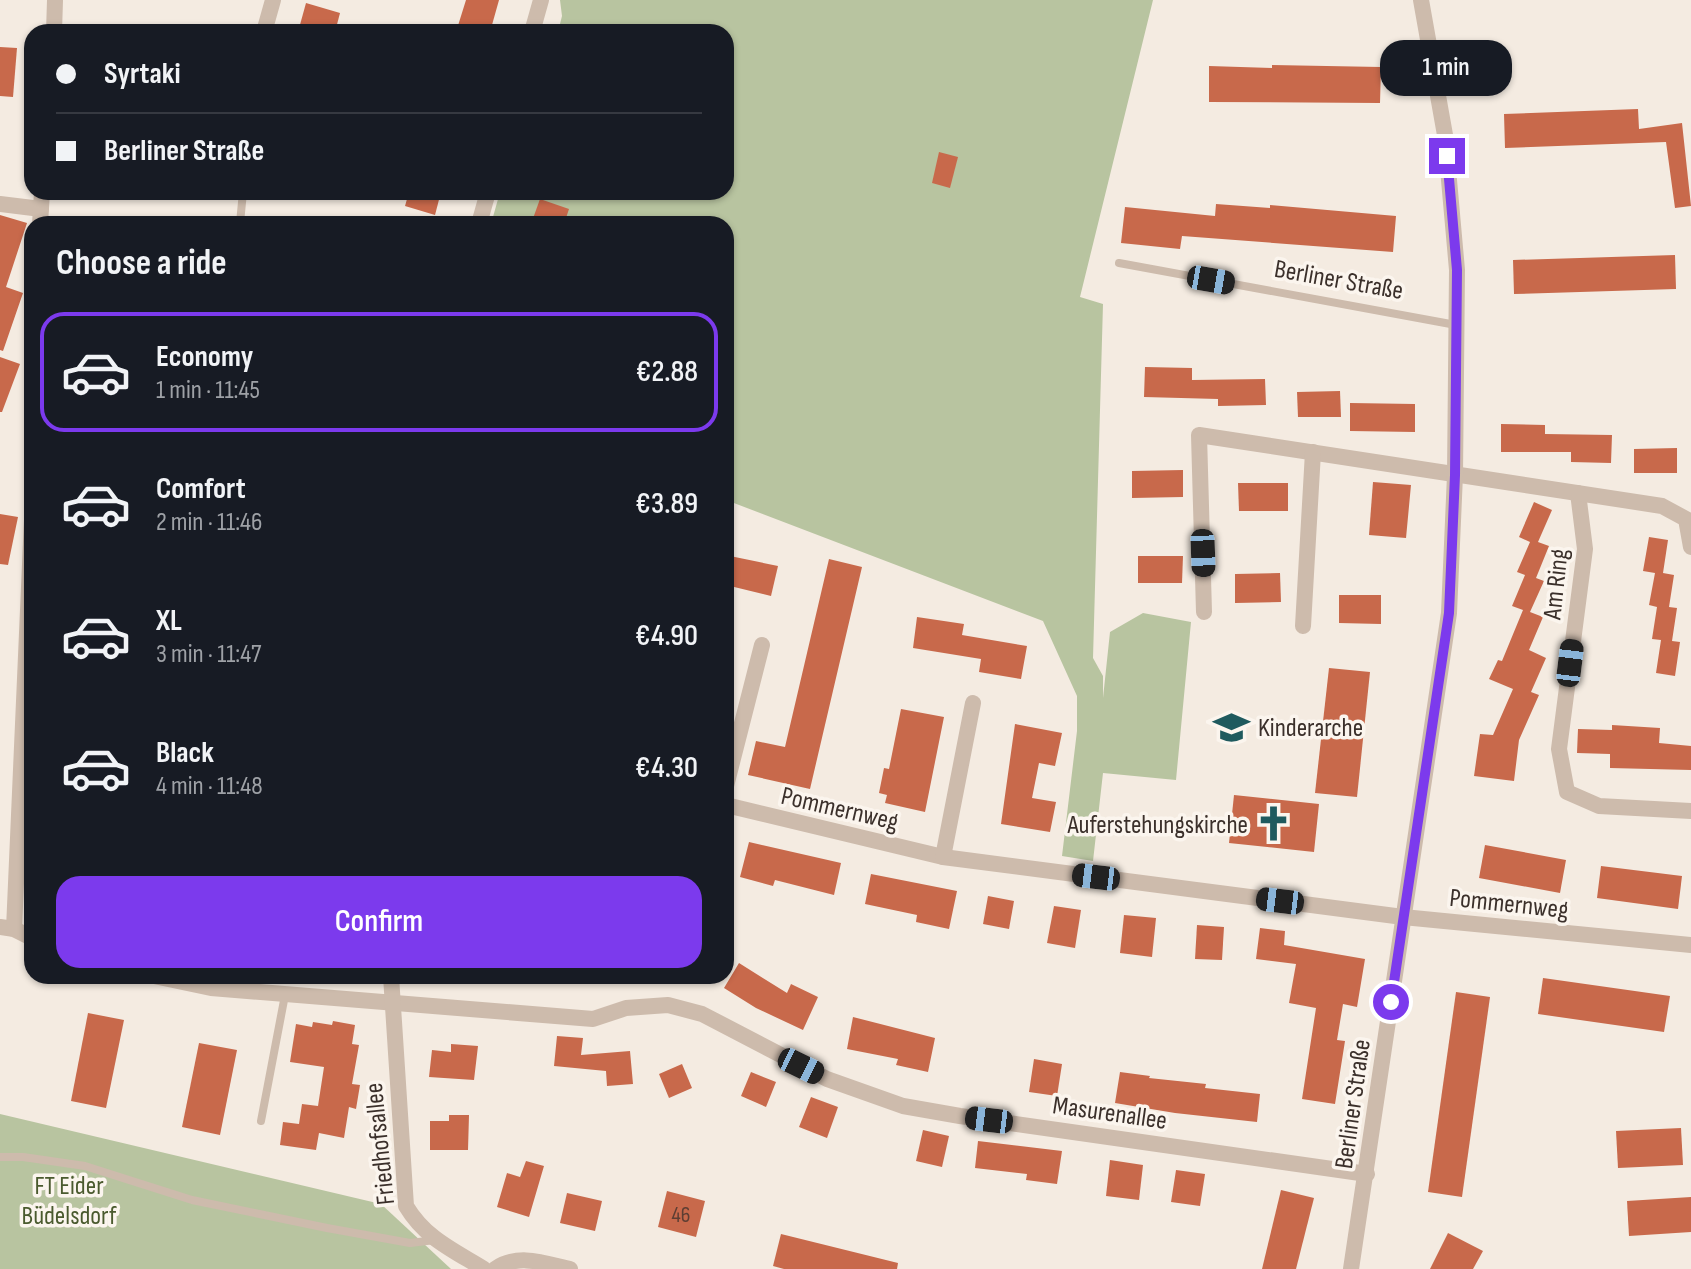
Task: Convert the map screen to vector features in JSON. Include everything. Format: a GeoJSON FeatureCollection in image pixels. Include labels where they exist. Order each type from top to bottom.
{"type":"FeatureCollection","features":[{"type":"Feature","properties":{"kind":"street"},"geometry":{"type":"LineString","coordinates":[[54,24],[55,0]]}},
{"type":"Feature","properties":{"kind":"street"},"geometry":{"type":"LineString","coordinates":[[266,24],[273,0]]}},
{"type":"Feature","properties":{"kind":"street"},"geometry":{"type":"LineString","coordinates":[[534,24],[541,0]]}},
{"type":"Feature","properties":{"kind":"street","name":"Berliner Straße"},"geometry":{"type":"LineString","coordinates":[[1351,1269],[1449,613],[1455,475],[1457,270],[1445,135],[1421,0]]}},
{"type":"Feature","properties":{"kind":"street"},"geometry":{"type":"LineString","coordinates":[[0,204],[41,208]]}},
{"type":"Feature","properties":{"kind":"street"},"geometry":{"type":"LineString","coordinates":[[1204,612],[1199,435],[1662,506],[1686,519],[1691,547]]}},
{"type":"Feature","properties":{"kind":"street"},"geometry":{"type":"LineString","coordinates":[[1303,626],[1313,452]]}},
{"type":"Feature","properties":{"kind":"street","name":"Am Ring"},"geometry":{"type":"LineString","coordinates":[[1578,493],[1585,549],[1559,749],[1567,792],[1599,806],[1691,811]]}},
{"type":"Feature","properties":{"kind":"street"},"geometry":{"type":"LineString","coordinates":[[734,755],[762,645]]}},
{"type":"Feature","properties":{"kind":"street"},"geometry":{"type":"LineString","coordinates":[[943,857],[973,703]]}},
{"type":"Feature","properties":{"kind":"street"},"geometry":{"type":"LineString","coordinates":[[7,928],[24,735]]}},
{"type":"Feature","properties":{"kind":"street","name":"Pommernweg"},"geometry":{"type":"LineString","coordinates":[[734,807],[943,857],[1403,917],[1691,945]]}},
{"type":"Feature","properties":{"kind":"street","name":"Masurenallee"},"geometry":{"type":"LineString","coordinates":[[192,984],[593,1019],[626,1008],[668,1005],[702,1014],[827,1079],[903,1106],[1367,1174]]}},
{"type":"Feature","properties":{"kind":"street","name":"Friedhofsallee"},"geometry":{"type":"LineString","coordinates":[[391,984],[406,1206],[418,1226],[484,1269]]}},
{"type":"Feature","properties":{"kind":"street"},"geometry":{"type":"LineString","coordinates":[[495,1269],[509,1260],[536,1261],[570,1269]]}},
{"type":"Feature","properties":{"kind":"lane","name":"Berliner Straße"},"geometry":{"type":"LineString","coordinates":[[1119,263],[1457,325]]}},
{"type":"Feature","properties":{"kind":"lane"},"geometry":{"type":"LineString","coordinates":[[261,1121],[285,994]]}},
{"type":"Feature","properties":{"kind":"lane"},"geometry":{"type":"LineString","coordinates":[[0,1157],[23,1157],[85,1166],[192,1200],[327,1228],[410,1243],[436,1240]]}},
{"type":"Feature","properties":{"kind":"green space"},"geometry":{"type":"Polygon","coordinates":[[[560,0],[1153,0],[1080,297],[1103,304],[1093,658],[1103,676],[1103,698],[1110,632],[1143,613],[1191,622],[1176,780],[1103,773],[1093,861],[1062,856],[1077,731],[1077,696],[1043,621],[734,503],[734,216],[493,216],[498,200],[734,200],[734,24],[560,24],[560,0]]]}},
{"type":"Feature","properties":{"kind":"green space","name":"FT Eider Büdelsdorf"},"geometry":{"type":"Polygon","coordinates":[[[0,1114],[381,1204],[451,1269],[0,1269],[0,1114]]]}},
{"type":"Feature","properties":{"kind":"building"},"geometry":{"type":"Polygon","coordinates":[[[466,0],[499,0],[492,24],[458,24],[466,0]]]}},
{"type":"Feature","properties":{"kind":"building"},"geometry":{"type":"Polygon","coordinates":[[[306,3],[340,13],[337,24],[300,24],[306,3]]]}},
{"type":"Feature","properties":{"kind":"building"},"geometry":{"type":"Polygon","coordinates":[[[0,47],[17,48],[13,97],[0,96],[0,47]]]}},
{"type":"Feature","properties":{"kind":"building"},"geometry":{"type":"Polygon","coordinates":[[[1272,65],[1381,67],[1380,103],[1209,102],[1209,66],[1272,68],[1272,65]]]}},
{"type":"Feature","properties":{"kind":"building"},"geometry":{"type":"Polygon","coordinates":[[[1638,109],[1639,129],[1682,123],[1691,206],[1675,208],[1666,142],[1505,148],[1504,114],[1638,109]]]}},
{"type":"Feature","properties":{"kind":"building"},"geometry":{"type":"Polygon","coordinates":[[[939,152],[958,157],[950,188],[932,183],[939,152]]]}},
{"type":"Feature","properties":{"kind":"building"},"geometry":{"type":"Polygon","coordinates":[[[407,200],[439,200],[435,215],[405,206],[407,200]]]}},
{"type":"Feature","properties":{"kind":"building"},"geometry":{"type":"Polygon","coordinates":[[[540,200],[569,209],[567,216],[534,216],[540,200]]]}},
{"type":"Feature","properties":{"kind":"building"},"geometry":{"type":"Polygon","coordinates":[[[1216,204],[1270,208],[1270,205],[1396,216],[1393,252],[1182,236],[1180,249],[1121,243],[1125,207],[1215,216],[1216,204]]]}},
{"type":"Feature","properties":{"kind":"building"},"geometry":{"type":"Polygon","coordinates":[[[0,215],[24,222],[24,232],[6,287],[23,293],[3,351],[0,350],[0,215]]]}},
{"type":"Feature","properties":{"kind":"building"},"geometry":{"type":"Polygon","coordinates":[[[1675,255],[1676,289],[1514,294],[1513,260],[1675,255]]]}},
{"type":"Feature","properties":{"kind":"building"},"geometry":{"type":"Polygon","coordinates":[[[0,357],[20,364],[2,412],[0,412],[0,357]]]}},
{"type":"Feature","properties":{"kind":"building"},"geometry":{"type":"Polygon","coordinates":[[[1145,367],[1192,368],[1192,380],[1265,379],[1266,405],[1218,406],[1218,399],[1144,397],[1145,367]]]}},
{"type":"Feature","properties":{"kind":"building"},"geometry":{"type":"Polygon","coordinates":[[[1340,391],[1341,417],[1298,417],[1297,392],[1340,391]]]}},
{"type":"Feature","properties":{"kind":"building"},"geometry":{"type":"Polygon","coordinates":[[[1350,403],[1415,404],[1415,432],[1350,431],[1350,403]]]}},
{"type":"Feature","properties":{"kind":"building"},"geometry":{"type":"Polygon","coordinates":[[[1501,424],[1545,425],[1545,434],[1612,435],[1611,463],[1571,462],[1571,452],[1501,452],[1501,424]]]}},
{"type":"Feature","properties":{"kind":"building"},"geometry":{"type":"Polygon","coordinates":[[[1677,448],[1677,473],[1634,473],[1634,449],[1677,448]]]}},
{"type":"Feature","properties":{"kind":"building"},"geometry":{"type":"Polygon","coordinates":[[[1183,470],[1183,497],[1132,498],[1132,471],[1183,470]]]}},
{"type":"Feature","properties":{"kind":"building"},"geometry":{"type":"Polygon","coordinates":[[[1373,482],[1411,485],[1406,538],[1369,535],[1373,482]]]}},
{"type":"Feature","properties":{"kind":"building"},"geometry":{"type":"Polygon","coordinates":[[[1238,483],[1288,483],[1288,511],[1239,511],[1238,483]]]}},
{"type":"Feature","properties":{"kind":"building"},"geometry":{"type":"Polygon","coordinates":[[[1534,502],[1552,510],[1538,542],[1549,546],[1536,578],[1544,581],[1530,612],[1543,617],[1529,650],[1546,658],[1531,692],[1539,695],[1519,740],[1514,781],[1474,776],[1480,734],[1493,735],[1513,689],[1489,679],[1498,660],[1502,661],[1523,610],[1512,606],[1525,575],[1517,572],[1530,542],[1519,537],[1534,502]]]}},
{"type":"Feature","properties":{"kind":"building"},"geometry":{"type":"Polygon","coordinates":[[[0,514],[18,517],[8,565],[0,564],[0,514]]]}},
{"type":"Feature","properties":{"kind":"building"},"geometry":{"type":"Polygon","coordinates":[[[1649,537],[1668,540],[1663,573],[1674,575],[1669,607],[1677,608],[1672,641],[1680,642],[1675,676],[1656,673],[1661,640],[1652,639],[1657,607],[1649,605],[1655,573],[1643,571],[1649,537]]]}},
{"type":"Feature","properties":{"kind":"building"},"geometry":{"type":"Polygon","coordinates":[[[1138,556],[1183,556],[1182,583],[1138,583],[1138,556]]]}},
{"type":"Feature","properties":{"kind":"building"},"geometry":{"type":"Polygon","coordinates":[[[734,557],[778,566],[771,596],[734,587],[734,557]]]}},
{"type":"Feature","properties":{"kind":"building"},"geometry":{"type":"Polygon","coordinates":[[[829,559],[862,567],[810,789],[748,775],[756,741],[785,747],[829,559]]]}},
{"type":"Feature","properties":{"kind":"building"},"geometry":{"type":"Polygon","coordinates":[[[1280,573],[1281,602],[1235,603],[1235,574],[1280,573]]]}},
{"type":"Feature","properties":{"kind":"building"},"geometry":{"type":"Polygon","coordinates":[[[1339,595],[1381,595],[1381,624],[1339,623],[1339,595]]]}},
{"type":"Feature","properties":{"kind":"building"},"geometry":{"type":"Polygon","coordinates":[[[917,617],[964,624],[962,635],[1027,646],[1021,679],[979,672],[981,659],[913,648],[917,617]]]}},
{"type":"Feature","properties":{"kind":"building"},"geometry":{"type":"Polygon","coordinates":[[[1329,668],[1370,672],[1357,797],[1315,793],[1329,668]]]}},
{"type":"Feature","properties":{"kind":"building"},"geometry":{"type":"Polygon","coordinates":[[[901,709],[944,717],[925,812],[885,803],[887,795],[879,793],[884,768],[889,769],[901,709]]]}},
{"type":"Feature","properties":{"kind":"building"},"geometry":{"type":"Polygon","coordinates":[[[1015,724],[1062,733],[1055,766],[1039,763],[1032,798],[1056,802],[1050,832],[1001,824],[1015,724]]]}},
{"type":"Feature","properties":{"kind":"building"},"geometry":{"type":"Polygon","coordinates":[[[1612,725],[1660,728],[1659,743],[1691,746],[1691,770],[1610,768],[1610,754],[1577,753],[1578,729],[1612,730],[1612,725]]]}},
{"type":"Feature","properties":{"kind":"building","name":"Auferstehungskirche"},"geometry":{"type":"Polygon","coordinates":[[[1234,795],[1319,804],[1314,852],[1229,843],[1234,795]]]}},
{"type":"Feature","properties":{"kind":"building"},"geometry":{"type":"Polygon","coordinates":[[[749,842],[841,863],[834,895],[775,880],[773,886],[740,877],[749,842]]]}},
{"type":"Feature","properties":{"kind":"building"},"geometry":{"type":"Polygon","coordinates":[[[1485,845],[1566,860],[1560,893],[1479,878],[1485,845]]]}},
{"type":"Feature","properties":{"kind":"building"},"geometry":{"type":"Polygon","coordinates":[[[1601,866],[1682,876],[1678,909],[1597,898],[1601,866]]]}},
{"type":"Feature","properties":{"kind":"building"},"geometry":{"type":"Polygon","coordinates":[[[871,874],[957,891],[949,929],[916,922],[917,915],[865,904],[871,874]]]}},
{"type":"Feature","properties":{"kind":"building"},"geometry":{"type":"Polygon","coordinates":[[[988,896],[1014,901],[1009,929],[983,924],[988,896]]]}},
{"type":"Feature","properties":{"kind":"building"},"geometry":{"type":"Polygon","coordinates":[[[1054,906],[1081,910],[1075,948],[1047,943],[1054,906]]]}},
{"type":"Feature","properties":{"kind":"building"},"geometry":{"type":"Polygon","coordinates":[[[1124,915],[1156,918],[1152,957],[1120,953],[1124,915]]]}},
{"type":"Feature","properties":{"kind":"building"},"geometry":{"type":"Polygon","coordinates":[[[1197,925],[1224,927],[1222,960],[1195,959],[1197,925]]]}},
{"type":"Feature","properties":{"kind":"building"},"geometry":{"type":"Polygon","coordinates":[[[1260,928],[1285,931],[1284,945],[1365,959],[1357,1007],[1343,1004],[1337,1040],[1345,1041],[1335,1104],[1302,1099],[1316,1008],[1289,1003],[1296,964],[1256,959],[1260,928]]]}},
{"type":"Feature","properties":{"kind":"building"},"geometry":{"type":"Polygon","coordinates":[[[739,963],[787,993],[791,984],[818,997],[803,1030],[756,1008],[724,988],[726,984],[734,984],[734,971],[739,963]]]}},
{"type":"Feature","properties":{"kind":"building"},"geometry":{"type":"Polygon","coordinates":[[[1543,978],[1670,996],[1664,1032],[1538,1014],[1543,978]]]}},
{"type":"Feature","properties":{"kind":"building"},"geometry":{"type":"Polygon","coordinates":[[[1456,992],[1490,997],[1462,1197],[1428,1192],[1456,992]]]}},
{"type":"Feature","properties":{"kind":"building"},"geometry":{"type":"Polygon","coordinates":[[[88,1013],[124,1020],[106,1108],[71,1101],[88,1013]]]}},
{"type":"Feature","properties":{"kind":"building"},"geometry":{"type":"Polygon","coordinates":[[[853,1017],[935,1038],[928,1072],[896,1065],[898,1059],[847,1049],[853,1017]]]}},
{"type":"Feature","properties":{"kind":"building"},"geometry":{"type":"Polygon","coordinates":[[[333,1021],[355,1025],[352,1044],[359,1045],[352,1084],[360,1085],[356,1109],[349,1107],[344,1138],[319,1133],[316,1150],[280,1145],[283,1122],[299,1124],[302,1104],[318,1106],[324,1067],[290,1062],[296,1024],[312,1027],[313,1022],[332,1025],[333,1021]]]}},
{"type":"Feature","properties":{"kind":"building"},"geometry":{"type":"Polygon","coordinates":[[[557,1036],[583,1038],[581,1055],[630,1051],[633,1084],[607,1086],[606,1071],[554,1066],[557,1036]]]}},
{"type":"Feature","properties":{"kind":"building"},"geometry":{"type":"Polygon","coordinates":[[[199,1043],[237,1050],[220,1135],[182,1127],[199,1043]]]}},
{"type":"Feature","properties":{"kind":"building"},"geometry":{"type":"Polygon","coordinates":[[[451,1044],[478,1046],[474,1080],[429,1077],[432,1050],[451,1052],[451,1044]]]}},
{"type":"Feature","properties":{"kind":"building"},"geometry":{"type":"Polygon","coordinates":[[[1034,1059],[1062,1064],[1057,1096],[1029,1092],[1034,1059]]]}},
{"type":"Feature","properties":{"kind":"building"},"geometry":{"type":"Polygon","coordinates":[[[682,1064],[692,1088],[669,1098],[659,1074],[682,1064]]]}},
{"type":"Feature","properties":{"kind":"building"},"geometry":{"type":"Polygon","coordinates":[[[751,1072],[776,1082],[766,1107],[741,1096],[751,1072]]]}},
{"type":"Feature","properties":{"kind":"building"},"geometry":{"type":"Polygon","coordinates":[[[1120,1072],[1206,1084],[1205,1088],[1260,1094],[1257,1122],[1115,1103],[1120,1072]]]}},
{"type":"Feature","properties":{"kind":"building"},"geometry":{"type":"Polygon","coordinates":[[[811,1097],[838,1107],[827,1138],[799,1127],[811,1097]]]}},
{"type":"Feature","properties":{"kind":"building"},"geometry":{"type":"Polygon","coordinates":[[[449,1115],[469,1115],[468,1150],[430,1150],[430,1121],[449,1121],[449,1115]]]}},
{"type":"Feature","properties":{"kind":"building"},"geometry":{"type":"Polygon","coordinates":[[[1681,1128],[1683,1165],[1618,1168],[1616,1131],[1681,1128]]]}},
{"type":"Feature","properties":{"kind":"building"},"geometry":{"type":"Polygon","coordinates":[[[923,1130],[949,1136],[942,1167],[916,1161],[923,1130]]]}},
{"type":"Feature","properties":{"kind":"building"},"geometry":{"type":"Polygon","coordinates":[[[978,1141],[1062,1151],[1057,1184],[1026,1180],[1027,1174],[975,1168],[978,1141]]]}},
{"type":"Feature","properties":{"kind":"building"},"geometry":{"type":"Polygon","coordinates":[[[1110,1160],[1143,1165],[1139,1200],[1106,1196],[1110,1160]]]}},
{"type":"Feature","properties":{"kind":"building"},"geometry":{"type":"Polygon","coordinates":[[[526,1161],[544,1166],[529,1217],[497,1207],[507,1173],[520,1177],[526,1161]]]}},
{"type":"Feature","properties":{"kind":"building"},"geometry":{"type":"Polygon","coordinates":[[[1176,1170],[1205,1174],[1200,1206],[1171,1202],[1176,1170]]]}},
{"type":"Feature","properties":{"kind":"building"},"geometry":{"type":"Polygon","coordinates":[[[1281,1190],[1314,1198],[1296,1269],[1262,1269],[1281,1190]]]}},
{"type":"Feature","properties":{"kind":"building"},"geometry":{"type":"Polygon","coordinates":[[[667,1191],[705,1201],[696,1237],[658,1227],[667,1191]]]}},
{"type":"Feature","properties":{"kind":"building"},"geometry":{"type":"Polygon","coordinates":[[[567,1193],[602,1201],[595,1231],[560,1223],[567,1193]]]}},
{"type":"Feature","properties":{"kind":"building"},"geometry":{"type":"Polygon","coordinates":[[[1691,1197],[1691,1232],[1629,1236],[1627,1201],[1691,1197]]]}},
{"type":"Feature","properties":{"kind":"building"},"geometry":{"type":"Polygon","coordinates":[[[1448,1233],[1483,1251],[1473,1269],[1430,1269],[1448,1233]]]}},
{"type":"Feature","properties":{"kind":"building"},"geometry":{"type":"Polygon","coordinates":[[[781,1234],[898,1263],[897,1269],[784,1269],[773,1266],[781,1234]]]}},
{"type":"Feature","properties":{"kind":"place","name":"Kinderarche"},"geometry":{"type":"Point","coordinates":[1232,727]}},
{"type":"Feature","properties":{"kind":"place","name":"Auferstehungskirche"},"geometry":{"type":"Point","coordinates":[1274,824]}},
{"type":"Feature","properties":{"kind":"route"},"geometry":{"type":"LineString","coordinates":[[1391,1002],[1449,613],[1455,475],[1457,270],[1447,156]]}}]}
